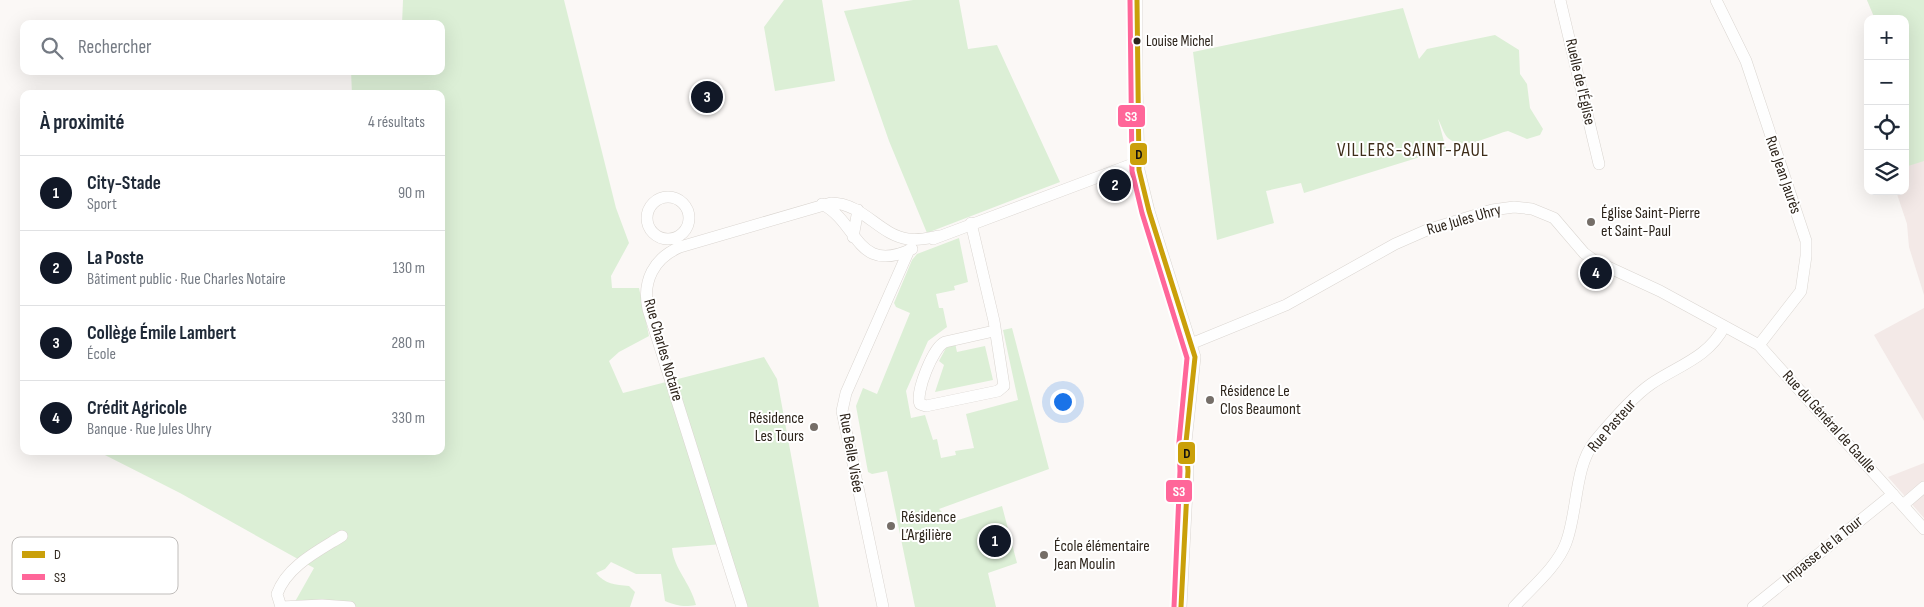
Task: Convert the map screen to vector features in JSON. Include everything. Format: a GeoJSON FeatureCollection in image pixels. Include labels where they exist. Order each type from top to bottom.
{"type":"FeatureCollection","features":[{"type":"Feature","properties":{"kind":"street"},"geometry":{"type":"LineString","coordinates":[[1137,0],[1138,162],[1149,211],[1193,344],[1195,365],[1186,442],[1188,471],[1180,607]]}},
{"type":"Feature","properties":{"kind":"street","name":"Ruelle de l'Église"},"geometry":{"type":"LineString","coordinates":[[1560,0],[1598,164]]}},
{"type":"Feature","properties":{"kind":"street","name":"Rue Jean Jaurès"},"geometry":{"type":"LineString","coordinates":[[1716,0],[1746,61],[1806,242],[1801,291],[1759,345]]}},
{"type":"Feature","properties":{"kind":"street","name":"Rue Charles Notaire"},"geometry":{"type":"LineString","coordinates":[[822,204],[833,211],[864,249],[876,256],[888,256],[909,250],[939,236],[1138,162]]}},
{"type":"Feature","properties":{"kind":"street","name":"Rue Charles Notaire"},"geometry":{"type":"LineString","coordinates":[[742,607],[646,301],[646,287],[650,274],[673,244],[822,204],[837,203],[858,210],[900,237],[918,240],[939,236]]}},
{"type":"Feature","properties":{"kind":"street","name":"Rue Jules Uhry"},"geometry":{"type":"LineString","coordinates":[[1193,344],[1286,305],[1412,236],[1481,212],[1514,207],[1532,209],[1548,214],[1559,222],[1589,258],[1660,291],[1724,327]]}},
{"type":"Feature","properties":{"kind":"street"},"geometry":{"type":"LineString","coordinates":[[854,237],[858,210]]}},
{"type":"Feature","properties":{"kind":"street"},"geometry":{"type":"LineString","coordinates":[[971,224],[994,321],[994,331],[1004,382],[1002,389],[926,406],[920,404],[918,398],[920,388],[938,346],[945,342],[994,331]]}},
{"type":"Feature","properties":{"kind":"street","name":"Rue Belle Visée"},"geometry":{"type":"LineString","coordinates":[[883,607],[842,411],[846,393],[909,250]]}},
{"type":"Feature","properties":{"kind":"street","name":"Rue du Général de Gaulle"},"geometry":{"type":"LineString","coordinates":[[1724,327],[1759,345],[1924,529]]}},
{"type":"Feature","properties":{"kind":"street","name":"Rue Pasteur"},"geometry":{"type":"LineString","coordinates":[[1514,607],[1550,567],[1564,548],[1584,463],[1591,447],[1644,390],[1695,359],[1715,342],[1724,327]]}},
{"type":"Feature","properties":{"kind":"street"},"geometry":{"type":"LineString","coordinates":[[1903,505],[1924,487]]}},
{"type":"Feature","properties":{"kind":"street","name":"Impasse de la Tour"},"geometry":{"type":"LineString","coordinates":[[1754,607],[1893,494]]}},
{"type":"Feature","properties":{"kind":"street"},"geometry":{"type":"LineString","coordinates":[[342,536],[299,564],[282,584],[278,594],[281,607],[322,605],[350,607]]}},
{"type":"Feature","properties":{"kind":"shaded area"},"geometry":{"type":"Polygon","coordinates":[[[1867,0],[1924,0],[1924,295],[1909,247],[1907,224],[1897,195],[1909,195],[1909,15],[1873,15],[1867,0]]]}},
{"type":"Feature","properties":{"kind":"shaded area"},"geometry":{"type":"Polygon","coordinates":[[[1924,308],[1924,421],[1874,335],[1924,308]]]}},
{"type":"Feature","properties":{"kind":"shaded area"},"geometry":{"type":"Polygon","coordinates":[[[1924,463],[1924,518],[1888,477],[1924,463]]]}},
{"type":"Feature","properties":{"kind":"green space"},"geometry":{"type":"Polygon","coordinates":[[[403,0],[564,0],[616,208],[629,243],[611,276],[612,288],[639,288],[649,336],[619,352],[609,361],[623,393],[764,357],[777,379],[819,607],[742,607],[723,544],[672,548],[673,556],[696,605],[681,606],[665,601],[661,574],[636,574],[611,562],[605,569],[596,573],[607,582],[629,586],[635,592],[630,607],[292,607],[314,568],[180,493],[105,455],[445,455],[445,90],[352,90],[351,75],[445,75],[445,20],[402,20],[403,0]]]}},
{"type":"Feature","properties":{"kind":"green space"},"geometry":{"type":"Polygon","coordinates":[[[784,0],[822,0],[835,81],[775,91],[764,27],[784,0]]]}},
{"type":"Feature","properties":{"kind":"green space"},"geometry":{"type":"Polygon","coordinates":[[[913,0],[959,0],[968,49],[997,45],[1060,182],[927,233],[889,141],[844,11],[913,0]]]}},
{"type":"Feature","properties":{"kind":"green space"},"geometry":{"type":"Polygon","coordinates":[[[1867,0],[1924,0],[1924,161],[1909,166],[1909,15],[1873,15],[1867,0]]]}},
{"type":"Feature","properties":{"kind":"green space"},"geometry":{"type":"Polygon","coordinates":[[[1403,8],[1419,59],[1427,49],[1495,35],[1519,50],[1520,74],[1527,84],[1530,108],[1543,129],[1540,135],[1527,139],[1508,131],[1477,142],[1453,142],[1444,133],[1438,119],[1446,149],[1304,193],[1301,183],[1266,191],[1274,223],[1217,240],[1193,52],[1403,8]]]}},
{"type":"Feature","properties":{"kind":"green space"},"geometry":{"type":"Polygon","coordinates":[[[959,238],[968,282],[954,286],[955,290],[936,294],[939,308],[943,308],[947,327],[928,341],[906,391],[911,418],[925,415],[933,440],[937,439],[941,458],[956,455],[955,451],[974,448],[966,414],[1018,400],[1003,330],[1012,328],[1049,469],[939,509],[952,522],[1002,506],[1017,563],[988,573],[996,607],[915,607],[887,471],[872,474],[868,472],[856,406],[863,388],[877,394],[910,313],[896,307],[894,303],[912,260],[917,254],[959,238]]]}},
{"type":"Feature","properties":{"kind":"green space"},"geometry":{"type":"Polygon","coordinates":[[[955,343],[957,352],[985,346],[993,380],[935,392],[944,365],[939,361],[946,348],[955,343]]]}},
{"type":"Feature","properties":{"kind":"transit line","name":"S3"},"geometry":{"type":"LineString","coordinates":[[1130,0],[1132,171],[1142,213],[1187,358],[1179,442],[1180,471],[1174,607]]}},
{"type":"Feature","properties":{"kind":"transit line","name":"D"},"geometry":{"type":"LineString","coordinates":[[1137,0],[1139,170],[1149,211],[1195,357],[1186,442],[1188,471],[1181,607]]}},
{"type":"Feature","properties":{"kind":"place","name":"Louise Michel"},"geometry":{"type":"Point","coordinates":[1137,41]}},
{"type":"Feature","properties":{"kind":"place","name":"Collège Émile Lambert"},"geometry":{"type":"Point","coordinates":[707,97]}},
{"type":"Feature","properties":{"kind":"place","name":"La Poste"},"geometry":{"type":"Point","coordinates":[1115,185]}},
{"type":"Feature","properties":{"kind":"place","name":"Église Saint-Pierre et Saint-Paul"},"geometry":{"type":"Point","coordinates":[1591,222]}},
{"type":"Feature","properties":{"kind":"place","name":"Crédit Agricole"},"geometry":{"type":"Point","coordinates":[1596,273]}},
{"type":"Feature","properties":{"kind":"place","name":"Résidence Le Clos Beaumont"},"geometry":{"type":"Point","coordinates":[1210,400]}},
{"type":"Feature","properties":{"kind":"place","name":"Résidence Les Tours"},"geometry":{"type":"Point","coordinates":[814,427]}},
{"type":"Feature","properties":{"kind":"place","name":"Résidence L’Argilière"},"geometry":{"type":"Point","coordinates":[891,526]}},
{"type":"Feature","properties":{"kind":"place","name":"City-Stade"},"geometry":{"type":"Point","coordinates":[995,541]}},
{"type":"Feature","properties":{"kind":"place","name":"École élémentaire Jean Moulin"},"geometry":{"type":"Point","coordinates":[1044,555]}},
{"type":"Feature","properties":{"kind":"district","name":"VILLERS-SAINT-PAUL"},"geometry":{"type":"Point","coordinates":[1413,150]}}]}
